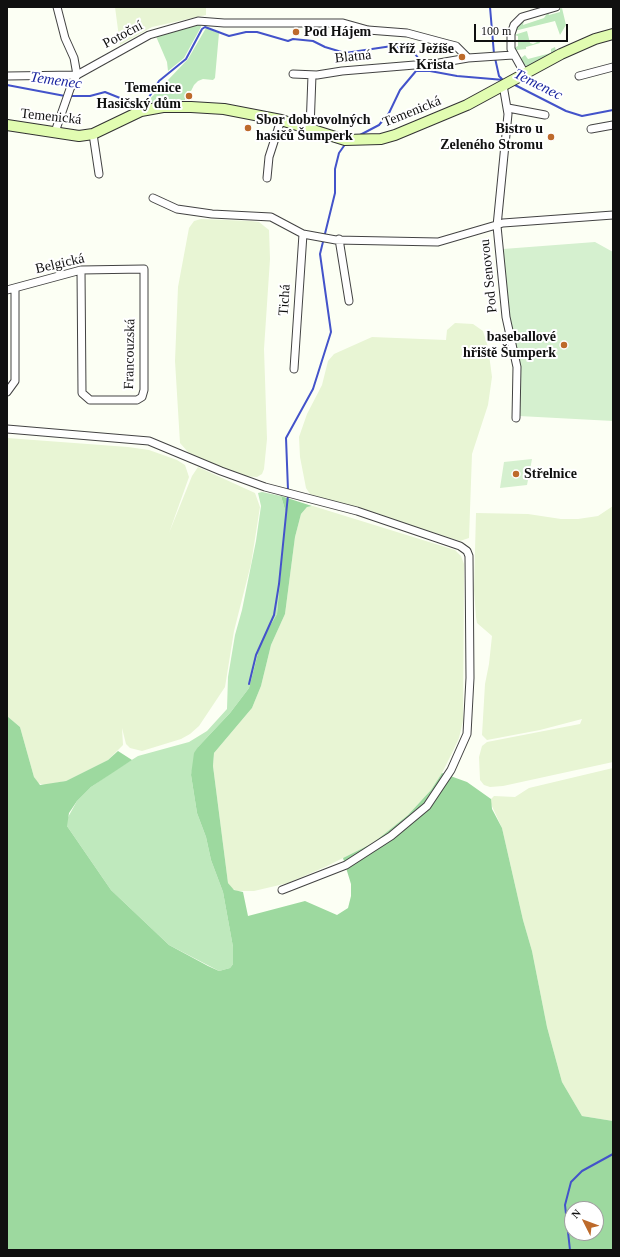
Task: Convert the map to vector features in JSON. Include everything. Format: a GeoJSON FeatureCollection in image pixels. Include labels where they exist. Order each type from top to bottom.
{"type":"FeatureCollection","features":[{"type":"Feature","properties":{"kind":"street"},"geometry":{"type":"LineString","coordinates":[[55,132],[67,97],[77,75],[74,58],[65,38],[57,7]]}},
{"type":"Feature","properties":{"kind":"street"},"geometry":{"type":"LineString","coordinates":[[522,75],[510,45],[514,25],[522,17],[556,7]]}},
{"type":"Feature","properties":{"kind":"street","name":"Potoční"},"geometry":{"type":"LineString","coordinates":[[7,76],[77,75],[149,35],[169,28],[198,21],[224,23],[343,23],[368,30],[407,33],[456,46],[468,58]]}},
{"type":"Feature","properties":{"kind":"street","name":"Temenická"},"geometry":{"type":"LineString","coordinates":[[7,126],[79,136],[93,134],[133,113],[163,107],[224,109],[281,120],[346,140],[381,140],[454,111],[595,39],[613,34]]}},
{"type":"Feature","properties":{"kind":"street"},"geometry":{"type":"LineString","coordinates":[[468,58],[513,55]]}},
{"type":"Feature","properties":{"kind":"street","name":"Blatná"},"geometry":{"type":"LineString","coordinates":[[293,74],[312,75],[468,58]]}},
{"type":"Feature","properties":{"kind":"street"},"geometry":{"type":"LineString","coordinates":[[578,76],[613,67]]}},
{"type":"Feature","properties":{"kind":"street"},"geometry":{"type":"LineString","coordinates":[[310,129],[312,75]]}},
{"type":"Feature","properties":{"kind":"street"},"geometry":{"type":"LineString","coordinates":[[497,226],[508,108],[505,84]]}},
{"type":"Feature","properties":{"kind":"street"},"geometry":{"type":"LineString","coordinates":[[508,108],[545,115]]}},
{"type":"Feature","properties":{"kind":"street"},"geometry":{"type":"LineString","coordinates":[[267,178],[269,157],[281,120]]}},
{"type":"Feature","properties":{"kind":"street"},"geometry":{"type":"LineString","coordinates":[[591,129],[613,125]]}},
{"type":"Feature","properties":{"kind":"street","name":"Temenická"},"geometry":{"type":"LineString","coordinates":[[93,134],[99,174]]}},
{"type":"Feature","properties":{"kind":"street","name":"Pod Senovou"},"geometry":{"type":"LineString","coordinates":[[154,198],[177,209],[212,214],[270,217],[303,234],[336,240],[438,242],[503,223],[613,215]]}},
{"type":"Feature","properties":{"kind":"street","name":"Pod Senovou"},"geometry":{"type":"LineString","coordinates":[[497,226],[506,317],[517,367],[516,418]]}},
{"type":"Feature","properties":{"kind":"street","name":"Tichá"},"geometry":{"type":"LineString","coordinates":[[294,369],[303,234]]}},
{"type":"Feature","properties":{"kind":"street"},"geometry":{"type":"LineString","coordinates":[[339,239],[349,301]]}},
{"type":"Feature","properties":{"kind":"street","name":"Belgická"},"geometry":{"type":"LineString","coordinates":[[7,290],[81,270],[144,269]]}},
{"type":"Feature","properties":{"kind":"street","name":"Francouzská"},"geometry":{"type":"LineString","coordinates":[[81,270],[82,393],[90,400],[131,401],[142,397],[144,390],[144,269]]}},
{"type":"Feature","properties":{"kind":"street"},"geometry":{"type":"LineString","coordinates":[[7,392],[15,381],[15,288]]}},
{"type":"Feature","properties":{"kind":"street"},"geometry":{"type":"LineString","coordinates":[[7,429],[149,441],[221,471],[262,486],[357,511],[460,546],[467,551],[469,556],[470,678],[467,734],[451,770],[427,806],[391,836],[346,865],[282,890]]}},
{"type":"Feature","properties":{"kind":"green space"},"geometry":{"type":"Polygon","coordinates":[[[115,7],[206,7],[206,15],[152,27],[120,45],[115,7]]]}},
{"type":"Feature","properties":{"kind":"green space"},"geometry":{"type":"Polygon","coordinates":[[[562,8],[566,25],[560,35],[555,21],[514,31],[516,27],[524,20],[523,25],[544,18],[548,12],[549,15],[560,12],[560,9],[562,8]]]}},
{"type":"Feature","properties":{"kind":"green space"},"geometry":{"type":"Polygon","coordinates":[[[200,22],[201,27],[184,58],[168,71],[167,62],[155,34],[200,22]]]}},
{"type":"Feature","properties":{"kind":"green space"},"geometry":{"type":"Polygon","coordinates":[[[206,28],[219,33],[215,78],[213,80],[203,79],[198,81],[191,91],[187,91],[185,100],[147,103],[188,59],[206,28]]]}},
{"type":"Feature","properties":{"kind":"green space"},"geometry":{"type":"Polygon","coordinates":[[[527,31],[530,43],[533,44],[539,41],[540,43],[526,47],[526,49],[517,50],[514,48],[518,46],[518,36],[514,35],[527,31]]]}},
{"type":"Feature","properties":{"kind":"green space"},"geometry":{"type":"Polygon","coordinates":[[[555,47],[556,51],[528,67],[521,62],[521,58],[525,55],[528,59],[551,53],[551,49],[555,47]]]}},
{"type":"Feature","properties":{"kind":"green space"},"geometry":{"type":"Polygon","coordinates":[[[201,219],[259,222],[269,230],[270,259],[264,349],[267,439],[264,469],[262,474],[257,477],[242,476],[199,458],[188,452],[180,443],[175,361],[178,287],[189,228],[194,221],[201,219]]]}},
{"type":"Feature","properties":{"kind":"green space","name":"baseballové hřiště Šumperk"},"geometry":{"type":"Polygon","coordinates":[[[595,242],[613,252],[613,421],[519,416],[520,362],[511,328],[503,249],[595,242]]]}},
{"type":"Feature","properties":{"kind":"green space"},"geometry":{"type":"Polygon","coordinates":[[[455,323],[473,324],[483,331],[488,347],[492,377],[488,405],[472,454],[469,538],[460,541],[310,494],[306,488],[300,457],[299,437],[307,414],[322,385],[328,361],[334,354],[372,337],[446,340],[447,330],[455,323]]]}},
{"type":"Feature","properties":{"kind":"green space"},"geometry":{"type":"Polygon","coordinates":[[[7,438],[128,447],[149,450],[177,460],[185,465],[189,477],[169,533],[192,476],[198,467],[255,493],[260,507],[251,564],[234,631],[225,687],[199,726],[190,734],[181,739],[142,751],[130,748],[126,744],[122,728],[123,745],[108,760],[66,781],[45,785],[37,783],[34,777],[20,727],[7,716],[7,438]]]}},
{"type":"Feature","properties":{"kind":"green space","name":"Střelnice"},"geometry":{"type":"Polygon","coordinates":[[[532,459],[527,485],[500,488],[504,462],[532,459]]]}},
{"type":"Feature","properties":{"kind":"green space"},"geometry":{"type":"Polygon","coordinates":[[[262,492],[281,496],[286,513],[277,614],[261,641],[249,688],[230,713],[198,747],[191,775],[197,813],[206,837],[211,860],[223,892],[233,947],[233,964],[230,968],[219,971],[169,945],[111,890],[67,826],[67,819],[77,801],[91,787],[114,771],[138,756],[189,742],[207,731],[227,709],[228,677],[235,635],[242,610],[256,541],[261,506],[258,493],[262,492]]]}},
{"type":"Feature","properties":{"kind":"green space"},"geometry":{"type":"Polygon","coordinates":[[[281,496],[312,506],[307,507],[301,514],[295,537],[285,614],[271,645],[261,686],[252,708],[214,753],[213,766],[228,883],[234,890],[243,892],[248,916],[305,901],[337,915],[348,908],[351,896],[351,884],[343,858],[373,843],[408,815],[431,790],[442,773],[467,782],[491,799],[492,809],[502,828],[523,920],[532,951],[547,1027],[562,1082],[582,1116],[613,1121],[613,1250],[7,1250],[7,716],[20,727],[34,777],[40,785],[66,781],[108,760],[118,751],[132,760],[91,787],[77,801],[69,813],[67,826],[111,890],[169,945],[219,971],[230,968],[233,964],[233,947],[223,892],[211,860],[206,837],[197,813],[191,775],[194,753],[198,747],[230,713],[249,688],[261,641],[277,614],[286,513],[281,496]]]}},
{"type":"Feature","properties":{"kind":"green space"},"geometry":{"type":"Polygon","coordinates":[[[313,506],[455,550],[461,556],[464,564],[463,721],[459,738],[453,751],[442,773],[431,790],[408,815],[373,843],[325,867],[288,883],[254,891],[237,891],[231,888],[228,883],[213,766],[214,753],[252,708],[261,686],[271,645],[285,614],[295,537],[301,514],[307,507],[313,506]]]}},
{"type":"Feature","properties":{"kind":"green space"},"geometry":{"type":"Polygon","coordinates":[[[613,506],[613,762],[503,786],[490,787],[484,785],[480,780],[479,757],[482,746],[487,742],[580,724],[582,719],[540,730],[487,740],[482,735],[485,684],[492,636],[477,623],[476,617],[474,590],[476,513],[528,514],[561,519],[578,519],[598,516],[613,506]]]}},
{"type":"Feature","properties":{"kind":"green space"},"geometry":{"type":"Polygon","coordinates":[[[613,768],[613,1121],[582,1116],[562,1082],[547,1027],[532,951],[523,920],[502,828],[491,804],[491,799],[494,796],[515,797],[529,788],[613,768]]]}},
{"type":"Feature","properties":{"kind":"waterway"},"geometry":{"type":"LineString","coordinates":[[490,7],[494,54]]}},
{"type":"Feature","properties":{"kind":"waterway","name":"Temenec"},"geometry":{"type":"LineString","coordinates":[[69,96],[90,96],[105,92],[130,102],[146,102],[159,81],[186,59],[202,29],[205,27],[229,36],[246,32],[257,32],[288,41],[293,39],[313,41],[325,47],[345,53],[392,46],[413,51],[421,62]]}},
{"type":"Feature","properties":{"kind":"waterway"},"geometry":{"type":"LineString","coordinates":[[495,58],[499,76],[503,80]]}},
{"type":"Feature","properties":{"kind":"waterway","name":"Temenec"},"geometry":{"type":"LineString","coordinates":[[425,66],[430,71],[457,76],[504,80]]}},
{"type":"Feature","properties":{"kind":"waterway"},"geometry":{"type":"LineString","coordinates":[[360,135],[379,125],[389,113],[400,90],[416,71],[430,71]]}},
{"type":"Feature","properties":{"kind":"waterway","name":"Temenec"},"geometry":{"type":"LineString","coordinates":[[513,84],[566,111],[582,116],[613,110]]}},
{"type":"Feature","properties":{"kind":"waterway","name":"Temenec"},"geometry":{"type":"LineString","coordinates":[[7,85],[65,96]]}},
{"type":"Feature","properties":{"kind":"waterway"},"geometry":{"type":"LineString","coordinates":[[288,490],[286,438],[313,389],[331,332],[320,254],[335,193],[335,169],[339,153],[346,143]]}},
{"type":"Feature","properties":{"kind":"waterway"},"geometry":{"type":"LineString","coordinates":[[249,684],[256,655],[274,615],[279,584],[288,495]]}},
{"type":"Feature","properties":{"kind":"waterway"},"geometry":{"type":"LineString","coordinates":[[570,1250],[565,1205],[571,1182],[582,1171],[613,1154]]}},
{"type":"Feature","properties":{"kind":"place","name":"Pod Hájem"},"geometry":{"type":"Point","coordinates":[296,32]}},
{"type":"Feature","properties":{"kind":"place","name":"Kříž Ježíše Krista"},"geometry":{"type":"Point","coordinates":[462,57]}},
{"type":"Feature","properties":{"kind":"place","name":"Temenice Hasičský dům"},"geometry":{"type":"Point","coordinates":[189,96]}},
{"type":"Feature","properties":{"kind":"place","name":"Sbor dobrovolných hasičů Šumperk"},"geometry":{"type":"Point","coordinates":[248,128]}},
{"type":"Feature","properties":{"kind":"place","name":"Bistro u Zeleného Stromu"},"geometry":{"type":"Point","coordinates":[551,137]}},
{"type":"Feature","properties":{"kind":"place","name":"baseballové hřiště Šumperk"},"geometry":{"type":"Point","coordinates":[564,345]}},
{"type":"Feature","properties":{"kind":"place","name":"Střelnice"},"geometry":{"type":"Point","coordinates":[516,474]}}]}
